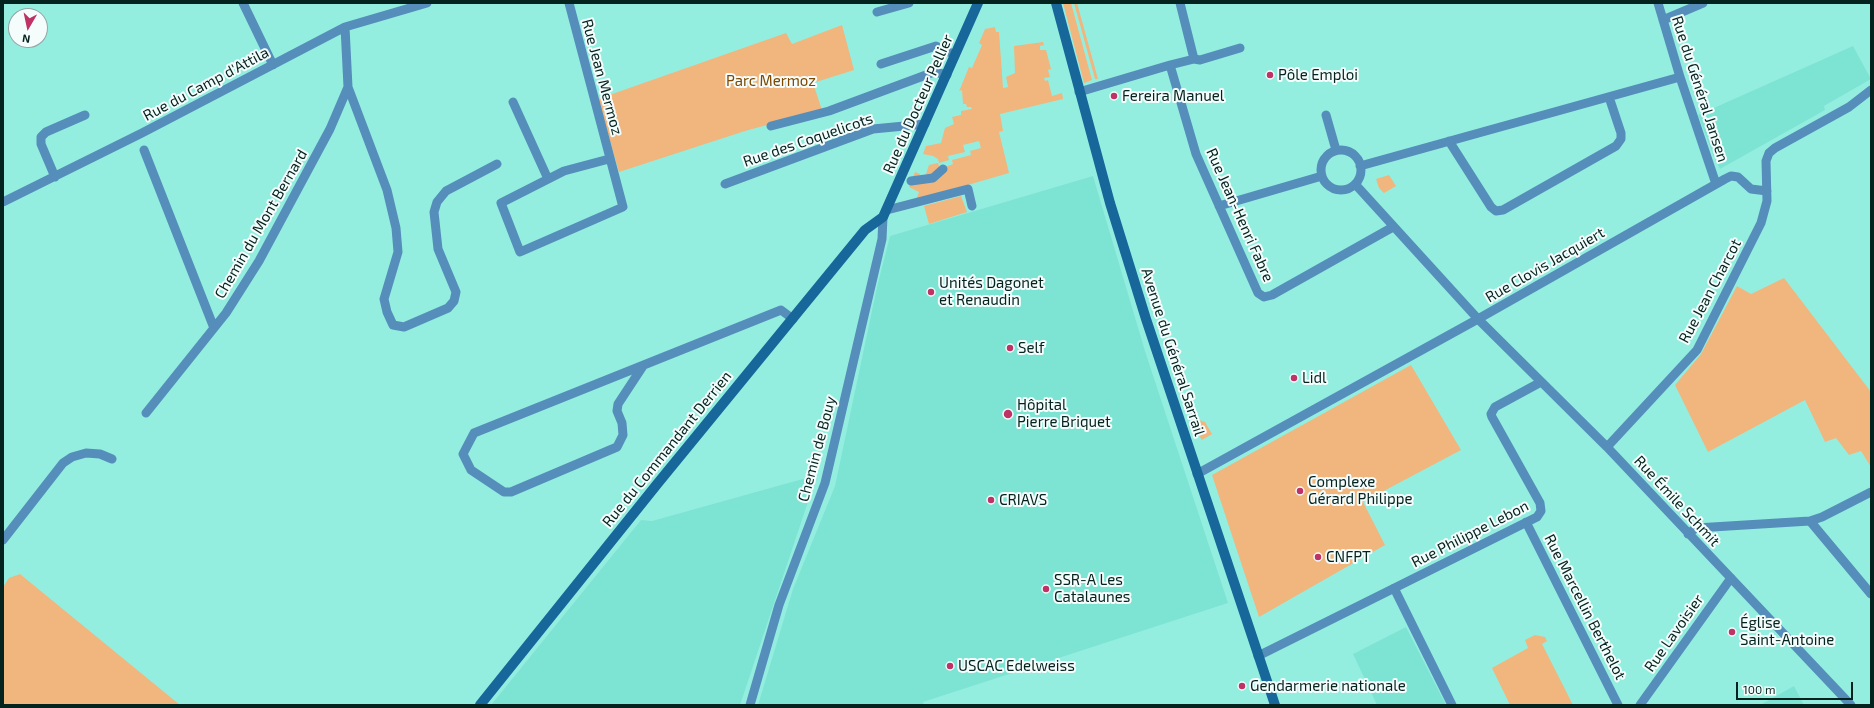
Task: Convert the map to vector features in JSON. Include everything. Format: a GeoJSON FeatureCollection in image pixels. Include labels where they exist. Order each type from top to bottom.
{"type":"FeatureCollection","features":[{"type":"Feature","properties":{"kind":"main road","name":"Rue du Docteur Pellier"},"geometry":{"type":"LineString","coordinates":[[885,214],[978,3]]}},
{"type":"Feature","properties":{"kind":"main road","name":"Avenue du Général Sarrail"},"geometry":{"type":"LineString","coordinates":[[1056,3],[1114,217],[1197,474],[1275,705]]}},
{"type":"Feature","properties":{"kind":"main road","name":"Rue du Commandant Derrien"},"geometry":{"type":"LineString","coordinates":[[480,705],[658,483],[865,230],[885,214]]}},
{"type":"Feature","properties":{"kind":"street"},"geometry":{"type":"LineString","coordinates":[[243,3],[273,64]]}},
{"type":"Feature","properties":{"kind":"street","name":"Rue du Camp d'Attila"},"geometry":{"type":"LineString","coordinates":[[3,202],[55,177],[345,26],[427,3]]}},
{"type":"Feature","properties":{"kind":"street","name":"Rue Jean Mermoz"},"geometry":{"type":"LineString","coordinates":[[569,3],[623,207],[520,252],[501,203],[564,171],[609,158]]}},
{"type":"Feature","properties":{"kind":"street"},"geometry":{"type":"LineString","coordinates":[[877,12],[909,3]]}},
{"type":"Feature","properties":{"kind":"street"},"geometry":{"type":"LineString","coordinates":[[1180,3],[1194,59]]}},
{"type":"Feature","properties":{"kind":"street","name":"Rue du Général Jansen"},"geometry":{"type":"LineString","coordinates":[[1658,3],[1680,77],[1716,184]]}},
{"type":"Feature","properties":{"kind":"street"},"geometry":{"type":"LineString","coordinates":[[1663,20],[1703,3]]}},
{"type":"Feature","properties":{"kind":"street","name":"Chemin du Mont Bernard"},"geometry":{"type":"LineString","coordinates":[[146,413],[226,313],[259,261],[330,129],[348,87],[345,26]]}},
{"type":"Feature","properties":{"kind":"street"},"geometry":{"type":"LineString","coordinates":[[881,64],[936,46],[956,55]]}},
{"type":"Feature","properties":{"kind":"street"},"geometry":{"type":"LineString","coordinates":[[1079,92],[1170,65],[1194,59],[1200,60],[1240,48]]}},
{"type":"Feature","properties":{"kind":"street","name":"Rue Jean-Henri Fabre"},"geometry":{"type":"LineString","coordinates":[[1170,65],[1196,154],[1258,293],[1264,297],[1272,296],[1393,227]]}},
{"type":"Feature","properties":{"kind":"street"},"geometry":{"type":"LineString","coordinates":[[771,126],[829,111],[934,72],[947,74]]}},
{"type":"Feature","properties":{"kind":"street"},"geometry":{"type":"LineString","coordinates":[[1360,166],[1680,77]]}},
{"type":"Feature","properties":{"kind":"street"},"geometry":{"type":"LineString","coordinates":[[348,87],[387,190],[396,228],[398,252],[384,299],[387,312],[393,325],[404,327],[448,308],[454,301],[456,292],[438,249],[434,212],[437,202],[446,191],[497,164]]}},
{"type":"Feature","properties":{"kind":"street"},"geometry":{"type":"LineString","coordinates":[[1767,191],[1766,161],[1769,154],[1775,148],[1849,107],[1871,90]]}},
{"type":"Feature","properties":{"kind":"street"},"geometry":{"type":"LineString","coordinates":[[1449,141],[1492,208],[1496,211],[1503,210],[1616,146],[1621,139],[1609,97]]}},
{"type":"Feature","properties":{"kind":"street"},"geometry":{"type":"LineString","coordinates":[[513,102],[548,179]]}},
{"type":"Feature","properties":{"kind":"street"},"geometry":{"type":"LineString","coordinates":[[55,177],[41,144],[41,137],[46,132],[85,115]]}},
{"type":"Feature","properties":{"kind":"street"},"geometry":{"type":"LineString","coordinates":[[1326,115],[1336,150]]}},
{"type":"Feature","properties":{"kind":"street","name":"Rue des Coquelicots"},"geometry":{"type":"LineString","coordinates":[[725,184],[873,129],[925,124]]}},
{"type":"Feature","properties":{"kind":"street"},"geometry":{"type":"LineString","coordinates":[[144,150],[214,328]]}},
{"type":"Feature","properties":{"kind":"street"},"geometry":{"type":"LineString","coordinates":[[1336,150],[1343,150],[1354,155],[1360,166],[1360,172],[1355,184],[1349,188],[1336,189],[1325,182],[1322,176],[1322,165],[1324,160],[1331,152],[1336,150]]}},
{"type":"Feature","properties":{"kind":"street"},"geometry":{"type":"LineString","coordinates":[[911,181],[932,178],[943,169]]}},
{"type":"Feature","properties":{"kind":"street"},"geometry":{"type":"LineString","coordinates":[[1219,206],[1322,176]]}},
{"type":"Feature","properties":{"kind":"street","name":"Rue Clovis Jacquiert"},"geometry":{"type":"LineString","coordinates":[[1197,474],[1478,320],[1731,176],[1738,177],[1751,189],[1767,191]]}},
{"type":"Feature","properties":{"kind":"street"},"geometry":{"type":"LineString","coordinates":[[1355,184],[1478,320]]}},
{"type":"Feature","properties":{"kind":"street"},"geometry":{"type":"LineString","coordinates":[[885,214],[968,189],[972,206]]}},
{"type":"Feature","properties":{"kind":"street","name":"Rue Jean Charcot"},"geometry":{"type":"LineString","coordinates":[[1607,447],[1697,350],[1761,223],[1766,210],[1767,191]]}},
{"type":"Feature","properties":{"kind":"street","name":"Chemin de Bouy"},"geometry":{"type":"LineString","coordinates":[[750,705],[779,605],[825,483],[882,239],[885,214]]}},
{"type":"Feature","properties":{"kind":"street"},"geometry":{"type":"LineString","coordinates":[[643,366],[618,404],[617,411],[622,423],[623,436],[617,447],[511,492],[504,492],[471,470],[463,454],[474,433],[782,310],[793,319]]}},
{"type":"Feature","properties":{"kind":"street","name":"Rue Émile Schmit"},"geometry":{"type":"LineString","coordinates":[[1478,320],[1607,447],[1851,705]]}},
{"type":"Feature","properties":{"kind":"street","name":"Rue Philippe Lebon"},"geometry":{"type":"LineString","coordinates":[[1258,656],[1540,514],[1540,503],[1491,414],[1495,407],[1541,382]]}},
{"type":"Feature","properties":{"kind":"street"},"geometry":{"type":"LineString","coordinates":[[3,540],[63,463],[72,457],[86,453],[100,454],[112,459]]}},
{"type":"Feature","properties":{"kind":"street"},"geometry":{"type":"LineString","coordinates":[[1688,534],[1696,528],[1810,521],[1822,517],[1871,492]]}},
{"type":"Feature","properties":{"kind":"street"},"geometry":{"type":"LineString","coordinates":[[1810,521],[1871,594]]}},
{"type":"Feature","properties":{"kind":"street","name":"Rue Marcellin Berthelot"},"geometry":{"type":"LineString","coordinates":[[1526,522],[1618,705]]}},
{"type":"Feature","properties":{"kind":"street","name":"Rue Lavoisier"},"geometry":{"type":"LineString","coordinates":[[1640,705],[1731,578]]}},
{"type":"Feature","properties":{"kind":"street"},"geometry":{"type":"LineString","coordinates":[[1394,588],[1452,705]]}},
{"type":"Feature","properties":{"kind":"shaded area"},"geometry":{"type":"Polygon","coordinates":[[[1853,46],[1871,79],[1824,106],[1825,110],[1720,169],[1698,115],[1853,46]]]}},
{"type":"Feature","properties":{"kind":"shaded area","name":"Hôpital Pierre Briquet"},"geometry":{"type":"Polygon","coordinates":[[[1093,176],[1145,351],[1228,603],[923,702],[924,705],[758,705],[793,589],[835,486],[877,287],[890,236],[1093,176]]]}},
{"type":"Feature","properties":{"kind":"shaded area"},"geometry":{"type":"Polygon","coordinates":[[[817,475],[740,705],[491,705],[641,520],[652,521],[817,475]]]}},
{"type":"Feature","properties":{"kind":"shaded area"},"geometry":{"type":"Polygon","coordinates":[[[1406,627],[1446,705],[1377,705],[1353,654],[1406,627]]]}},
{"type":"Feature","properties":{"kind":"shaded area"},"geometry":{"type":"Polygon","coordinates":[[[1794,686],[1804,705],[1760,705],[1794,686]]]}},
{"type":"Feature","properties":{"kind":"green space"},"geometry":{"type":"Polygon","coordinates":[[[1063,3],[1071,3],[1092,80],[1084,83],[1063,3]]]}},
{"type":"Feature","properties":{"kind":"green space"},"geometry":{"type":"Polygon","coordinates":[[[1074,3],[1077,3],[1098,79],[1095,79],[1074,3]]]}},
{"type":"Feature","properties":{"kind":"green space","name":"Parc Mermoz"},"geometry":{"type":"Polygon","coordinates":[[[842,25],[854,70],[813,83],[822,110],[745,131],[619,172],[598,99],[786,33],[792,44],[842,25]]]}},
{"type":"Feature","properties":{"kind":"green space"},"geometry":{"type":"Polygon","coordinates":[[[995,27],[996,32],[999,32],[1003,88],[1008,87],[1006,77],[1015,73],[1014,46],[1043,42],[1044,45],[1040,46],[1040,50],[1046,50],[1051,69],[1048,70],[1050,77],[1044,78],[1045,81],[1048,80],[1052,96],[1062,93],[1063,99],[1000,114],[1003,131],[999,132],[1009,173],[916,200],[919,192],[909,187],[915,172],[920,174],[919,177],[924,180],[929,165],[938,163],[940,169],[953,164],[952,160],[971,155],[970,151],[981,148],[979,141],[963,145],[965,152],[948,156],[949,160],[939,163],[938,159],[933,156],[923,154],[926,146],[941,143],[945,128],[954,124],[952,117],[961,115],[961,111],[972,109],[971,107],[967,107],[966,104],[963,104],[962,90],[959,91],[969,67],[972,68],[982,45],[979,43],[985,29],[995,27]]]}},
{"type":"Feature","properties":{"kind":"green space"},"geometry":{"type":"Polygon","coordinates":[[[1389,175],[1396,186],[1384,193],[1379,188],[1376,179],[1389,175]]]}},
{"type":"Feature","properties":{"kind":"green space"},"geometry":{"type":"Polygon","coordinates":[[[961,196],[967,212],[929,224],[924,206],[961,196]]]}},
{"type":"Feature","properties":{"kind":"green space"},"geometry":{"type":"Polygon","coordinates":[[[1784,278],[1871,392],[1871,467],[1861,451],[1849,455],[1836,438],[1825,442],[1805,400],[1708,452],[1675,385],[1701,354],[1737,286],[1751,294],[1784,278]]]}},
{"type":"Feature","properties":{"kind":"green space","name":"Complexe Gérard Philippe"},"geometry":{"type":"Polygon","coordinates":[[[1411,365],[1461,450],[1363,502],[1385,545],[1259,617],[1212,475],[1411,365]]]}},
{"type":"Feature","properties":{"kind":"green space"},"geometry":{"type":"Polygon","coordinates":[[[1199,420],[1205,422],[1212,434],[1202,440],[1195,430],[1195,422],[1199,420]]]}},
{"type":"Feature","properties":{"kind":"green space"},"geometry":{"type":"Polygon","coordinates":[[[20,574],[180,705],[3,705],[3,587],[9,578],[20,574]]]}},
{"type":"Feature","properties":{"kind":"green space"},"geometry":{"type":"Polygon","coordinates":[[[1535,635],[1545,637],[1547,641],[1542,644],[1573,705],[1510,705],[1492,668],[1528,648],[1525,640],[1535,635]]]}},
{"type":"Feature","properties":{"kind":"place","name":"Pôle Emploi"},"geometry":{"type":"Point","coordinates":[1270,75]}},
{"type":"Feature","properties":{"kind":"place","name":"Fereira Manuel"},"geometry":{"type":"Point","coordinates":[1114,96]}},
{"type":"Feature","properties":{"kind":"place","name":"Unités Dagonet et Renaudin"},"geometry":{"type":"Point","coordinates":[931,292]}},
{"type":"Feature","properties":{"kind":"place","name":"Self"},"geometry":{"type":"Point","coordinates":[1010,348]}},
{"type":"Feature","properties":{"kind":"place","name":"Lidl"},"geometry":{"type":"Point","coordinates":[1294,378]}},
{"type":"Feature","properties":{"kind":"place","name":"Hôpital Pierre Briquet"},"geometry":{"type":"Point","coordinates":[1008,414]}},
{"type":"Feature","properties":{"kind":"place","name":"Complexe Gérard Philippe"},"geometry":{"type":"Point","coordinates":[1300,491]}},
{"type":"Feature","properties":{"kind":"place","name":"CRIAVS"},"geometry":{"type":"Point","coordinates":[991,500]}},
{"type":"Feature","properties":{"kind":"place","name":"CNFPT"},"geometry":{"type":"Point","coordinates":[1318,557]}},
{"type":"Feature","properties":{"kind":"place","name":"SSR-A Les Catalaunes"},"geometry":{"type":"Point","coordinates":[1046,589]}},
{"type":"Feature","properties":{"kind":"place","name":"Église Saint-Antoine"},"geometry":{"type":"Point","coordinates":[1732,632]}},
{"type":"Feature","properties":{"kind":"place","name":"USCAC Edelweiss"},"geometry":{"type":"Point","coordinates":[950,666]}},
{"type":"Feature","properties":{"kind":"place","name":"Gendarmerie nationale"},"geometry":{"type":"Point","coordinates":[1242,686]}}]}
